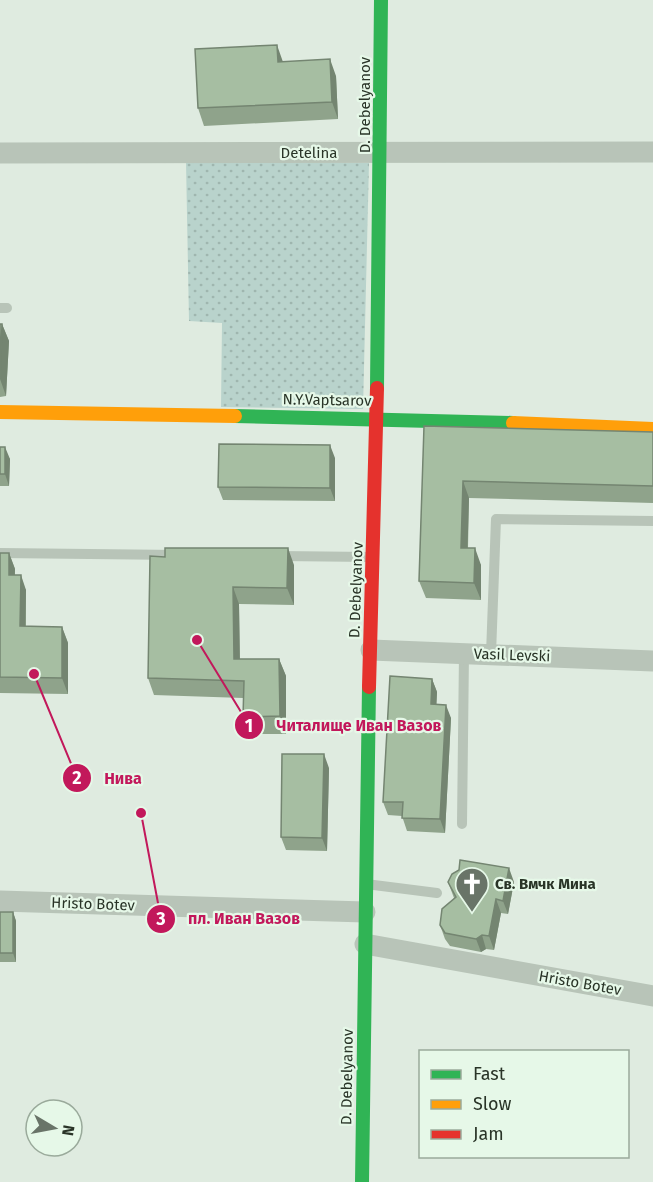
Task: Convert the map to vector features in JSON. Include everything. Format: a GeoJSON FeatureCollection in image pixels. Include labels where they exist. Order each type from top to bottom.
{"type":"FeatureCollection","features":[{"type":"Feature","properties":{"kind":"street","name":"D. Debelyanov"},"geometry":{"type":"LineString","coordinates":[[362,1182],[365,884],[378,418],[382,153],[381,0]]}},
{"type":"Feature","properties":{"kind":"street","name":"Detelina"},"geometry":{"type":"LineString","coordinates":[[0,153],[653,152]]}},
{"type":"Feature","properties":{"kind":"street","name":"N.Y.Vaptsarov"},"geometry":{"type":"LineString","coordinates":[[0,412],[378,418],[653,429]]}},
{"type":"Feature","properties":{"kind":"street","name":"Vasil Levski"},"geometry":{"type":"LineString","coordinates":[[371,651],[653,661]]}},
{"type":"Feature","properties":{"kind":"street","name":"Hristo Botev"},"geometry":{"type":"LineString","coordinates":[[0,901],[365,912]]}},
{"type":"Feature","properties":{"kind":"street","name":"Hristo Botev"},"geometry":{"type":"LineString","coordinates":[[364,944],[653,996]]}},
{"type":"Feature","properties":{"kind":"lane"},"geometry":{"type":"LineString","coordinates":[[491,654],[496,519],[653,521]]}},
{"type":"Feature","properties":{"kind":"lane"},"geometry":{"type":"LineString","coordinates":[[0,553],[190,555]]}},
{"type":"Feature","properties":{"kind":"lane"},"geometry":{"type":"LineString","coordinates":[[273,556],[374,557]]}},
{"type":"Feature","properties":{"kind":"lane"},"geometry":{"type":"LineString","coordinates":[[462,824],[464,653]]}},
{"type":"Feature","properties":{"kind":"lane"},"geometry":{"type":"LineString","coordinates":[[365,884],[437,892]]}},
{"type":"Feature","properties":{"kind":"shaded area"},"geometry":{"type":"Polygon","coordinates":[[[186,162],[369,163],[363,409],[221,407],[222,323],[189,321],[186,162]]]}},
{"type":"Feature","properties":{"kind":"building"},"geometry":{"type":"Polygon","coordinates":[[[277,45],[278,62],[330,59],[332,102],[198,108],[195,49],[277,45]]]}},
{"type":"Feature","properties":{"kind":"building"},"geometry":{"type":"Polygon","coordinates":[[[0,324],[2,324],[0,377],[0,324]]]}},
{"type":"Feature","properties":{"kind":"building"},"geometry":{"type":"Polygon","coordinates":[[[424,426],[653,432],[653,486],[463,481],[461,548],[475,548],[474,583],[419,581],[424,426]]]}},
{"type":"Feature","properties":{"kind":"building"},"geometry":{"type":"Polygon","coordinates":[[[219,444],[330,445],[330,488],[218,487],[219,444]]]}},
{"type":"Feature","properties":{"kind":"building"},"geometry":{"type":"Polygon","coordinates":[[[0,447],[5,447],[5,474],[0,474],[0,447]]]}},
{"type":"Feature","properties":{"kind":"building"},"geometry":{"type":"Polygon","coordinates":[[[165,548],[288,548],[287,588],[233,587],[234,659],[279,659],[280,716],[243,717],[244,681],[148,678],[150,556],[165,557],[165,548]]]}},
{"type":"Feature","properties":{"kind":"building"},"geometry":{"type":"Polygon","coordinates":[[[0,553],[9,553],[9,575],[21,575],[20,626],[62,627],[62,678],[0,677],[0,553]]]}},
{"type":"Feature","properties":{"kind":"building"},"geometry":{"type":"Polygon","coordinates":[[[390,676],[432,679],[431,704],[446,705],[440,819],[402,818],[403,802],[383,802],[390,676]]]}},
{"type":"Feature","properties":{"kind":"building"},"geometry":{"type":"Polygon","coordinates":[[[282,754],[324,754],[322,838],[281,837],[282,754]]]}},
{"type":"Feature","properties":{"kind":"building","name":"Св. Вмчк Мина"},"geometry":{"type":"Polygon","coordinates":[[[460,860],[509,868],[503,901],[496,899],[489,936],[482,935],[476,939],[445,933],[440,925],[442,909],[456,897],[448,882],[452,874],[459,870],[460,860]]]}},
{"type":"Feature","properties":{"kind":"building"},"geometry":{"type":"Polygon","coordinates":[[[0,912],[13,912],[13,953],[0,953],[0,912]]]}},
{"type":"Feature","properties":{"kind":"traffic: fast"},"geometry":{"type":"LineString","coordinates":[[377,388],[381,0]]}},
{"type":"Feature","properties":{"kind":"traffic: fast"},"geometry":{"type":"LineString","coordinates":[[235,416],[513,423]]}},
{"type":"Feature","properties":{"kind":"traffic: fast"},"geometry":{"type":"LineString","coordinates":[[362,1182],[369,687]]}},
{"type":"Feature","properties":{"kind":"traffic: slow"},"geometry":{"type":"LineString","coordinates":[[0,412],[235,416]]}},
{"type":"Feature","properties":{"kind":"traffic: slow"},"geometry":{"type":"LineString","coordinates":[[513,423],[653,429]]}},
{"type":"Feature","properties":{"kind":"traffic: jam"},"geometry":{"type":"LineString","coordinates":[[369,687],[377,388]]}},
{"type":"Feature","properties":{"kind":"place","name":"Читалище Иван Вазов"},"geometry":{"type":"Point","coordinates":[197,640]}},
{"type":"Feature","properties":{"kind":"place","name":"Нива"},"geometry":{"type":"Point","coordinates":[34,674]}},
{"type":"Feature","properties":{"kind":"place","name":"пл. Иван Вазов"},"geometry":{"type":"Point","coordinates":[141,813]}},
{"type":"Feature","properties":{"kind":"place","name":"Св. Вмчк Мина"},"geometry":{"type":"Point","coordinates":[472,913]}}]}
